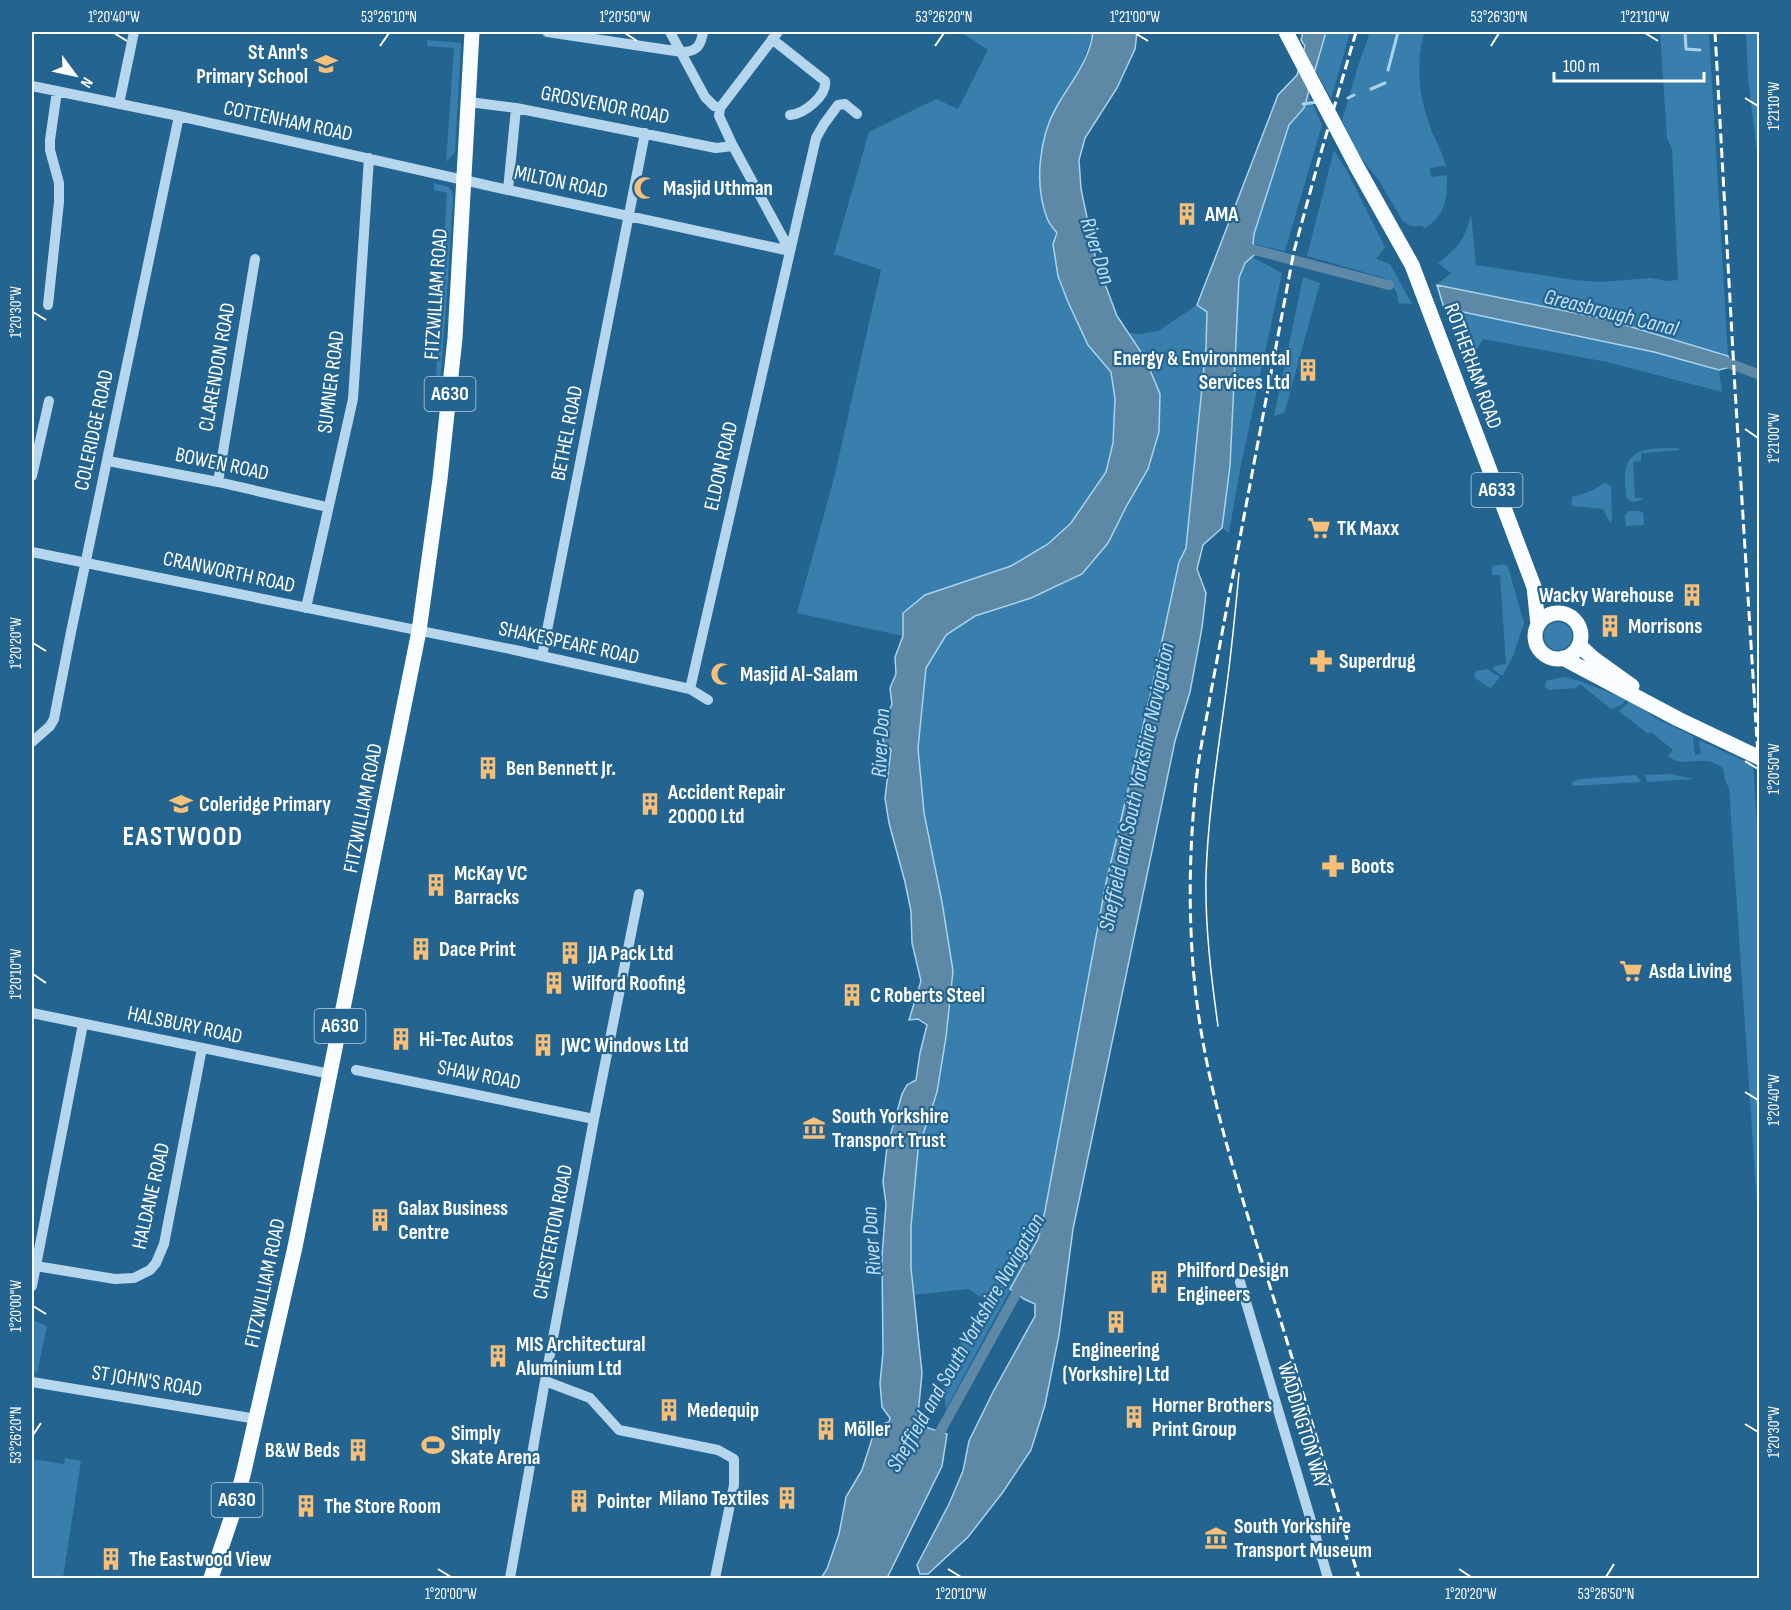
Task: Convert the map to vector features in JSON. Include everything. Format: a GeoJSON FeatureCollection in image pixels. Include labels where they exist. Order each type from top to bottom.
{"type":"FeatureCollection","features":[{"type":"Feature","properties":{"kind":"main road","name":"FITZWILLIAM ROAD"},"geometry":{"type":"LineString","coordinates":[[211,1578],[233,1513],[257,1419],[295,1247],[419,632],[454,356],[472,32]]}},
{"type":"Feature","properties":{"kind":"main road","name":"ROTHERHAM ROAD"},"geometry":{"type":"LineString","coordinates":[[1286,32],[1415,272],[1534,587],[1538,647],[1549,657],[1563,658],[1678,719],[1760,758]]}},
{"type":"Feature","properties":{"kind":"main road","name":"ROTHERHAM ROAD"},"geometry":{"type":"LineString","coordinates":[[1534,587],[1558,613],[1576,622],[1581,634],[1579,645],[1593,658],[1678,719]]}},
{"type":"Feature","properties":{"kind":"main road"},"geometry":{"type":"LineString","coordinates":[[1538,625],[1543,619],[1558,613]]}},
{"type":"Feature","properties":{"kind":"main road"},"geometry":{"type":"LineString","coordinates":[[1563,658],[1575,651],[1579,645]]}},
{"type":"Feature","properties":{"kind":"street"},"geometry":{"type":"LineString","coordinates":[[119,104],[134,32]]}},
{"type":"Feature","properties":{"kind":"street"},"geometry":{"type":"LineString","coordinates":[[547,32],[682,52],[693,51],[697,48],[703,32]]}},
{"type":"Feature","properties":{"kind":"street"},"geometry":{"type":"LineString","coordinates":[[670,32],[705,97],[714,106],[720,108]]}},
{"type":"Feature","properties":{"kind":"street"},"geometry":{"type":"LineString","coordinates":[[790,115],[803,112],[826,85],[825,81],[775,35],[720,108],[719,116],[790,251]]}},
{"type":"Feature","properties":{"kind":"street","name":"COTTENHAM ROAD"},"geometry":{"type":"LineString","coordinates":[[32,86],[179,116],[465,180]]}},
{"type":"Feature","properties":{"kind":"street"},"geometry":{"type":"LineString","coordinates":[[48,304],[59,202],[59,183],[50,150],[57,91]]}},
{"type":"Feature","properties":{"kind":"street","name":"GROSVENOR ROAD"},"geometry":{"type":"LineString","coordinates":[[469,102],[516,108],[716,148],[733,146]]}},
{"type":"Feature","properties":{"kind":"street","name":"ELDON ROAD"},"geometry":{"type":"LineString","coordinates":[[690,689],[819,132],[838,105],[845,104],[857,114]]}},
{"type":"Feature","properties":{"kind":"street"},"geometry":{"type":"LineString","coordinates":[[508,190],[516,108]]}},
{"type":"Feature","properties":{"kind":"street","name":"COLERIDGE ROAD"},"geometry":{"type":"LineString","coordinates":[[32,742],[50,726],[54,719],[179,116]]}},
{"type":"Feature","properties":{"kind":"street","name":"BETHEL ROAD"},"geometry":{"type":"LineString","coordinates":[[543,656],[645,133]]}},
{"type":"Feature","properties":{"kind":"street","name":"SUMNER ROAD"},"geometry":{"type":"LineString","coordinates":[[306,608],[353,399],[369,158]]}},
{"type":"Feature","properties":{"kind":"street","name":"MILTON ROAD"},"geometry":{"type":"LineString","coordinates":[[465,180],[790,251]]}},
{"type":"Feature","properties":{"kind":"street","name":"CLARENDON ROAD"},"geometry":{"type":"LineString","coordinates":[[218,482],[255,259]]}},
{"type":"Feature","properties":{"kind":"street"},"geometry":{"type":"LineString","coordinates":[[32,476],[49,401]]}},
{"type":"Feature","properties":{"kind":"street","name":"BOWEN ROAD"},"geometry":{"type":"LineString","coordinates":[[108,461],[218,482],[327,507]]}},
{"type":"Feature","properties":{"kind":"street","name":"CRANWORTH ROAD"},"geometry":{"type":"LineString","coordinates":[[32,552],[419,632]]}},
{"type":"Feature","properties":{"kind":"street","name":"SHAKESPEARE ROAD"},"geometry":{"type":"LineString","coordinates":[[419,632],[543,656],[690,689],[708,700]]}},
{"type":"Feature","properties":{"kind":"street","name":"CHESTERTON ROAD"},"geometry":{"type":"LineString","coordinates":[[510,1578],[594,1119],[639,894]]}},
{"type":"Feature","properties":{"kind":"street","name":"HALSBURY ROAD"},"geometry":{"type":"LineString","coordinates":[[32,1013],[330,1074]]}},
{"type":"Feature","properties":{"kind":"street"},"geometry":{"type":"LineString","coordinates":[[32,1286],[82,1024]]}},
{"type":"Feature","properties":{"kind":"street","name":"HALDANE ROAD"},"geometry":{"type":"LineString","coordinates":[[36,1266],[125,1279],[143,1274],[156,1263],[164,1244],[202,1048]]}},
{"type":"Feature","properties":{"kind":"street","name":"SHAW ROAD"},"geometry":{"type":"LineString","coordinates":[[356,1070],[594,1119]]}},
{"type":"Feature","properties":{"kind":"street","name":"WADDINGTON WAY"},"geometry":{"type":"LineString","coordinates":[[1240,1282],[1328,1578]]}},
{"type":"Feature","properties":{"kind":"street"},"geometry":{"type":"LineString","coordinates":[[545,1381],[590,1398],[620,1430],[718,1450],[734,1459],[734,1485],[715,1578]]}},
{"type":"Feature","properties":{"kind":"street","name":"ST JOHN'S ROAD"},"geometry":{"type":"LineString","coordinates":[[32,1382],[257,1419]]}},
{"type":"Feature","properties":{"kind":"shaded area"},"geometry":{"type":"Polygon","coordinates":[[[961,32],[1093,32],[1080,71],[1056,108],[1047,220],[1057,233],[1053,244],[1058,276],[1068,302],[1088,345],[1111,372],[1115,399],[1113,443],[1106,472],[1071,523],[1048,544],[1011,566],[957,584],[903,613],[903,636],[797,613],[834,478],[881,270],[834,254],[869,132],[936,99],[958,109],[988,50],[961,32]]]}},
{"type":"Feature","properties":{"kind":"shaded area"},"geometry":{"type":"Polygon","coordinates":[[[1326,32],[1350,32],[1331,99],[1315,69],[1326,32]]]}},
{"type":"Feature","properties":{"kind":"shaded area"},"geometry":{"type":"Polygon","coordinates":[[[1370,32],[1424,32],[1419,70],[1421,94],[1432,132],[1446,166],[1430,168],[1431,177],[1447,175],[1444,206],[1437,218],[1424,229],[1423,226],[1410,226],[1402,220],[1380,182],[1359,155],[1342,121],[1370,32]]]}},
{"type":"Feature","properties":{"kind":"shaded area"},"geometry":{"type":"Polygon","coordinates":[[[1660,32],[1709,32],[1728,356],[1605,319],[1437,285],[1451,273],[1438,263],[1460,242],[1467,230],[1471,214],[1476,265],[1600,282],[1651,278],[1667,281],[1678,280],[1672,149],[1667,138],[1660,32]]]}},
{"type":"Feature","properties":{"kind":"shaded area"},"geometry":{"type":"Polygon","coordinates":[[[1746,32],[1759,32],[1759,168],[1748,78],[1746,32]]]}},
{"type":"Feature","properties":{"kind":"shaded area"},"geometry":{"type":"Polygon","coordinates":[[[427,40],[461,43],[455,152],[446,162],[454,48],[427,46],[427,40]]]}},
{"type":"Feature","properties":{"kind":"shaded area"},"geometry":{"type":"Polygon","coordinates":[[[1308,94],[1322,125],[1285,251],[1253,244],[1254,234],[1289,125],[1304,108],[1308,94]]]}},
{"type":"Feature","properties":{"kind":"shaded area"},"geometry":{"type":"Polygon","coordinates":[[[1334,150],[1385,247],[1376,259],[1390,264],[1412,304],[1398,303],[1397,293],[1388,279],[1307,256],[1334,150]]]}},
{"type":"Feature","properties":{"kind":"shaded area"},"geometry":{"type":"Polygon","coordinates":[[[434,183],[448,187],[452,191],[453,198],[439,394],[435,393],[447,193],[434,190],[434,183]]]}},
{"type":"Feature","properties":{"kind":"shaded area"},"geometry":{"type":"Polygon","coordinates":[[[1252,257],[1282,273],[1240,470],[1229,533],[1222,528],[1230,466],[1239,278],[1245,263],[1252,257]]]}},
{"type":"Feature","properties":{"kind":"shaded area"},"geometry":{"type":"Polygon","coordinates":[[[1303,277],[1320,283],[1285,411],[1274,416],[1303,277]]]}},
{"type":"Feature","properties":{"kind":"shaded area"},"geometry":{"type":"Polygon","coordinates":[[[1197,305],[1207,312],[1206,347],[1186,548],[1179,562],[1106,883],[1045,1211],[1038,1238],[946,1409],[942,1377],[984,1300],[969,1289],[913,1295],[911,1227],[918,1150],[937,1092],[946,1037],[942,902],[924,813],[918,748],[926,668],[946,635],[975,615],[1031,598],[1127,505],[1148,469],[1145,358],[1128,333],[1158,331],[1197,305]]]}},
{"type":"Feature","properties":{"kind":"shaded area"},"geometry":{"type":"Polygon","coordinates":[[[1444,308],[1654,352],[1719,370],[1722,392],[1607,362],[1483,339],[1467,366],[1444,308]]]}},
{"type":"Feature","properties":{"kind":"shaded area"},"geometry":{"type":"Polygon","coordinates":[[[1678,448],[1680,450],[1641,453],[1641,461],[1633,462],[1635,498],[1642,498],[1642,500],[1632,502],[1626,498],[1625,473],[1627,465],[1636,454],[1649,449],[1678,448]]]}},
{"type":"Feature","properties":{"kind":"shaded area"},"geometry":{"type":"Polygon","coordinates":[[[1605,483],[1611,486],[1612,520],[1610,523],[1603,509],[1572,506],[1572,497],[1591,491],[1605,483]]]}},
{"type":"Feature","properties":{"kind":"shaded area"},"geometry":{"type":"Polygon","coordinates":[[[1628,511],[1643,513],[1644,525],[1626,526],[1625,516],[1628,511]]]}},
{"type":"Feature","properties":{"kind":"shaded area"},"geometry":{"type":"Polygon","coordinates":[[[1505,564],[1508,567],[1524,623],[1513,656],[1501,675],[1493,669],[1494,666],[1506,664],[1500,575],[1492,575],[1492,566],[1505,564]]]}},
{"type":"Feature","properties":{"kind":"shaded area"},"geometry":{"type":"Polygon","coordinates":[[[1558,622],[1568,626],[1572,636],[1568,646],[1558,650],[1548,646],[1544,636],[1548,626],[1558,622]]]}},
{"type":"Feature","properties":{"kind":"shaded area"},"geometry":{"type":"Polygon","coordinates":[[[1487,669],[1500,677],[1491,688],[1474,677],[1476,671],[1487,669]]]}},
{"type":"Feature","properties":{"kind":"shaded area"},"geometry":{"type":"Polygon","coordinates":[[[1565,677],[1626,699],[1623,704],[1611,709],[1580,684],[1576,688],[1549,690],[1545,687],[1546,681],[1565,677]]]}},
{"type":"Feature","properties":{"kind":"shaded area"},"geometry":{"type":"Polygon","coordinates":[[[1629,700],[1657,719],[1693,736],[1695,755],[1701,754],[1699,740],[1753,765],[1760,872],[1759,1262],[1729,788],[1725,781],[1723,768],[1715,763],[1680,762],[1668,756],[1673,750],[1619,711],[1629,700]]]}},
{"type":"Feature","properties":{"kind":"shaded area"},"geometry":{"type":"Polygon","coordinates":[[[1670,774],[1695,779],[1647,782],[1645,775],[1670,774]]]}},
{"type":"Feature","properties":{"kind":"shaded area"},"geometry":{"type":"Polygon","coordinates":[[[1636,775],[1641,782],[1573,786],[1572,782],[1580,779],[1636,775]]]}},
{"type":"Feature","properties":{"kind":"shaded area"},"geometry":{"type":"Polygon","coordinates":[[[32,1320],[47,1326],[37,1373],[32,1372],[32,1320]]]}},
{"type":"Feature","properties":{"kind":"shaded area"},"geometry":{"type":"Polygon","coordinates":[[[65,1458],[81,1461],[63,1578],[32,1578],[32,1459],[64,1464],[65,1458]]]}},
{"type":"Feature","properties":{"kind":"water"},"geometry":{"type":"Polygon","coordinates":[[[1093,32],[1137,32],[1135,49],[1117,88],[1085,138],[1079,160],[1081,189],[1096,260],[1117,316],[1145,358],[1160,394],[1159,432],[1148,469],[1108,543],[1082,574],[1031,598],[975,616],[946,635],[926,668],[918,748],[924,813],[953,971],[937,1092],[918,1150],[911,1227],[911,1268],[922,1373],[918,1415],[922,1426],[947,1434],[942,1466],[887,1578],[821,1578],[827,1569],[839,1534],[846,1497],[862,1470],[873,1436],[885,1423],[889,1422],[890,1418],[882,1407],[880,1383],[883,1353],[882,1256],[886,1204],[883,1182],[887,1147],[902,1094],[907,1085],[916,1080],[927,1025],[918,1019],[909,1020],[921,981],[912,943],[911,911],[885,798],[891,750],[883,741],[883,726],[892,704],[890,688],[896,674],[895,657],[903,636],[903,613],[925,595],[1011,566],[1048,544],[1071,523],[1106,472],[1113,443],[1115,399],[1111,372],[1088,345],[1058,276],[1053,244],[1057,233],[1048,220],[1043,205],[1040,176],[1042,146],[1051,118],[1084,61],[1093,32]]]}},
{"type":"Feature","properties":{"kind":"water"},"geometry":{"type":"Polygon","coordinates":[[[1303,32],[1326,32],[1304,108],[1289,125],[1254,234],[1253,244],[1259,251],[1245,263],[1239,278],[1230,466],[1222,528],[1203,545],[1197,569],[1206,593],[1202,628],[1190,692],[1175,741],[1073,1229],[1059,1335],[1045,1405],[1031,1450],[1003,1492],[968,1537],[928,1574],[920,1574],[917,1565],[949,1504],[963,1471],[969,1441],[1035,1316],[1035,1304],[1010,1289],[1038,1239],[1045,1211],[1106,883],[1179,562],[1186,548],[1206,347],[1207,312],[1197,305],[1278,95],[1297,75],[1305,46],[1301,40],[1303,32]]]}},
{"type":"Feature","properties":{"kind":"water"},"geometry":{"type":"Polygon","coordinates":[[[1437,285],[1605,319],[1728,356],[1730,367],[1719,370],[1654,352],[1444,308],[1437,285]]]}},
{"type":"Feature","properties":{"kind":"waterway"},"geometry":{"type":"LineString","coordinates":[[1388,70],[1398,32]]}},
{"type":"Feature","properties":{"kind":"waterway"},"geometry":{"type":"LineString","coordinates":[[1685,32],[1686,49],[1700,50]]}},
{"type":"Feature","properties":{"kind":"waterway"},"geometry":{"type":"LineString","coordinates":[[1371,89],[1385,83]]}},
{"type":"Feature","properties":{"kind":"waterway"},"geometry":{"type":"LineString","coordinates":[[1348,98],[1354,95]]}},
{"type":"Feature","properties":{"kind":"waterway"},"geometry":{"type":"LineString","coordinates":[[1303,104],[1318,102]]}},
{"type":"Feature","properties":{"kind":"waterway","name":"Greasbrough Canal"},"geometry":{"type":"LineString","coordinates":[[1247,248],[1389,285]]}},
{"type":"Feature","properties":{"kind":"waterway","name":"Greasbrough Canal"},"geometry":{"type":"LineString","coordinates":[[1718,359],[1760,375]]}},
{"type":"Feature","properties":{"kind":"waterway","name":"Sheffield and South Yorkshire Navigation"},"geometry":{"type":"LineString","coordinates":[[934,1443],[1023,1281]]}},
{"type":"Feature","properties":{"kind":"tram line"},"geometry":{"type":"LineString","coordinates":[[1218,1026],[1206,914],[1207,854],[1239,573]]}},
{"type":"Feature","properties":{"kind":"railway"},"geometry":{"type":"LineString","coordinates":[[1356,32],[1294,251],[1200,755],[1193,821],[1190,893],[1191,941],[1197,1005],[1220,1121],[1359,1578]]}},
{"type":"Feature","properties":{"kind":"railway"},"geometry":{"type":"LineString","coordinates":[[1715,32],[1760,788]]}},
{"type":"Feature","properties":{"kind":"place","name":"St Ann's Primary School"},"geometry":{"type":"Point","coordinates":[326,64]}},
{"type":"Feature","properties":{"kind":"place","name":"Masjid Uthman"},"geometry":{"type":"Point","coordinates":[645,188]}},
{"type":"Feature","properties":{"kind":"place","name":"AMA"},"geometry":{"type":"Point","coordinates":[1187,214]}},
{"type":"Feature","properties":{"kind":"place","name":"Energy & Environmental Services Ltd"},"geometry":{"type":"Point","coordinates":[1308,370]}},
{"type":"Feature","properties":{"kind":"place","name":"TK Maxx"},"geometry":{"type":"Point","coordinates":[1319,528]}},
{"type":"Feature","properties":{"kind":"place","name":"Wacky Warehouse"},"geometry":{"type":"Point","coordinates":[1692,595]}},
{"type":"Feature","properties":{"kind":"place","name":"Morrisons"},"geometry":{"type":"Point","coordinates":[1610,626]}},
{"type":"Feature","properties":{"kind":"place","name":"Superdrug"},"geometry":{"type":"Point","coordinates":[1321,661]}},
{"type":"Feature","properties":{"kind":"place","name":"Masjid Al-Salam"},"geometry":{"type":"Point","coordinates":[722,674]}},
{"type":"Feature","properties":{"kind":"place","name":"Ben Bennett Jr."},"geometry":{"type":"Point","coordinates":[488,768]}},
{"type":"Feature","properties":{"kind":"place","name":"Coleridge Primary"},"geometry":{"type":"Point","coordinates":[181,804]}},
{"type":"Feature","properties":{"kind":"place","name":"Accident Repair 20000 Ltd"},"geometry":{"type":"Point","coordinates":[650,804]}},
{"type":"Feature","properties":{"kind":"place","name":"Boots"},"geometry":{"type":"Point","coordinates":[1333,866]}},
{"type":"Feature","properties":{"kind":"place","name":"McKay VC Barracks"},"geometry":{"type":"Point","coordinates":[436,885]}},
{"type":"Feature","properties":{"kind":"place","name":"Dace Print"},"geometry":{"type":"Point","coordinates":[421,949]}},
{"type":"Feature","properties":{"kind":"place","name":"JJA Pack Ltd"},"geometry":{"type":"Point","coordinates":[570,953]}},
{"type":"Feature","properties":{"kind":"place","name":"Asda Living"},"geometry":{"type":"Point","coordinates":[1631,971]}},
{"type":"Feature","properties":{"kind":"place","name":"Wilford Roofing"},"geometry":{"type":"Point","coordinates":[554,983]}},
{"type":"Feature","properties":{"kind":"place","name":"C Roberts Steel"},"geometry":{"type":"Point","coordinates":[852,995]}},
{"type":"Feature","properties":{"kind":"place","name":"Hi-Tec Autos"},"geometry":{"type":"Point","coordinates":[401,1039]}},
{"type":"Feature","properties":{"kind":"place","name":"JWC Windows Ltd"},"geometry":{"type":"Point","coordinates":[543,1045]}},
{"type":"Feature","properties":{"kind":"place","name":"South Yorkshire Transport Trust"},"geometry":{"type":"Point","coordinates":[814,1128]}},
{"type":"Feature","properties":{"kind":"place","name":"Galax Business Centre"},"geometry":{"type":"Point","coordinates":[380,1220]}},
{"type":"Feature","properties":{"kind":"place","name":"Philford Design Engineers"},"geometry":{"type":"Point","coordinates":[1159,1282]}},
{"type":"Feature","properties":{"kind":"place","name":"Engineering (Yorkshire) Ltd"},"geometry":{"type":"Point","coordinates":[1116,1322]}},
{"type":"Feature","properties":{"kind":"place","name":"MIS Architectural Aluminium Ltd"},"geometry":{"type":"Point","coordinates":[498,1356]}},
{"type":"Feature","properties":{"kind":"place","name":"Medequip"},"geometry":{"type":"Point","coordinates":[669,1410]}},
{"type":"Feature","properties":{"kind":"place","name":"Horner Brothers Print Group"},"geometry":{"type":"Point","coordinates":[1134,1417]}},
{"type":"Feature","properties":{"kind":"place","name":"Möller"},"geometry":{"type":"Point","coordinates":[826,1429]}},
{"type":"Feature","properties":{"kind":"place","name":"Simply Skate Arena"},"geometry":{"type":"Point","coordinates":[433,1445]}},
{"type":"Feature","properties":{"kind":"place","name":"B&W Beds"},"geometry":{"type":"Point","coordinates":[358,1450]}},
{"type":"Feature","properties":{"kind":"place","name":"Milano Textiles"},"geometry":{"type":"Point","coordinates":[787,1498]}},
{"type":"Feature","properties":{"kind":"place","name":"Pointer"},"geometry":{"type":"Point","coordinates":[579,1501]}},
{"type":"Feature","properties":{"kind":"place","name":"The Store Room"},"geometry":{"type":"Point","coordinates":[306,1506]}},
{"type":"Feature","properties":{"kind":"place","name":"South Yorkshire Transport Museum"},"geometry":{"type":"Point","coordinates":[1216,1538]}},
{"type":"Feature","properties":{"kind":"place","name":"The Eastwood View"},"geometry":{"type":"Point","coordinates":[111,1559]}},
{"type":"Feature","properties":{"kind":"district","name":"EASTWOOD"},"geometry":{"type":"Point","coordinates":[183,837]}},
{"type":"Feature","properties":{"kind":"water label","name":"River Don"},"geometry":{"type":"Point","coordinates":[1097,251]}},
{"type":"Feature","properties":{"kind":"water label","name":"River Don"},"geometry":{"type":"Point","coordinates":[881,743]}},
{"type":"Feature","properties":{"kind":"water label","name":"River Don"},"geometry":{"type":"Point","coordinates":[872,1241]}}]}
